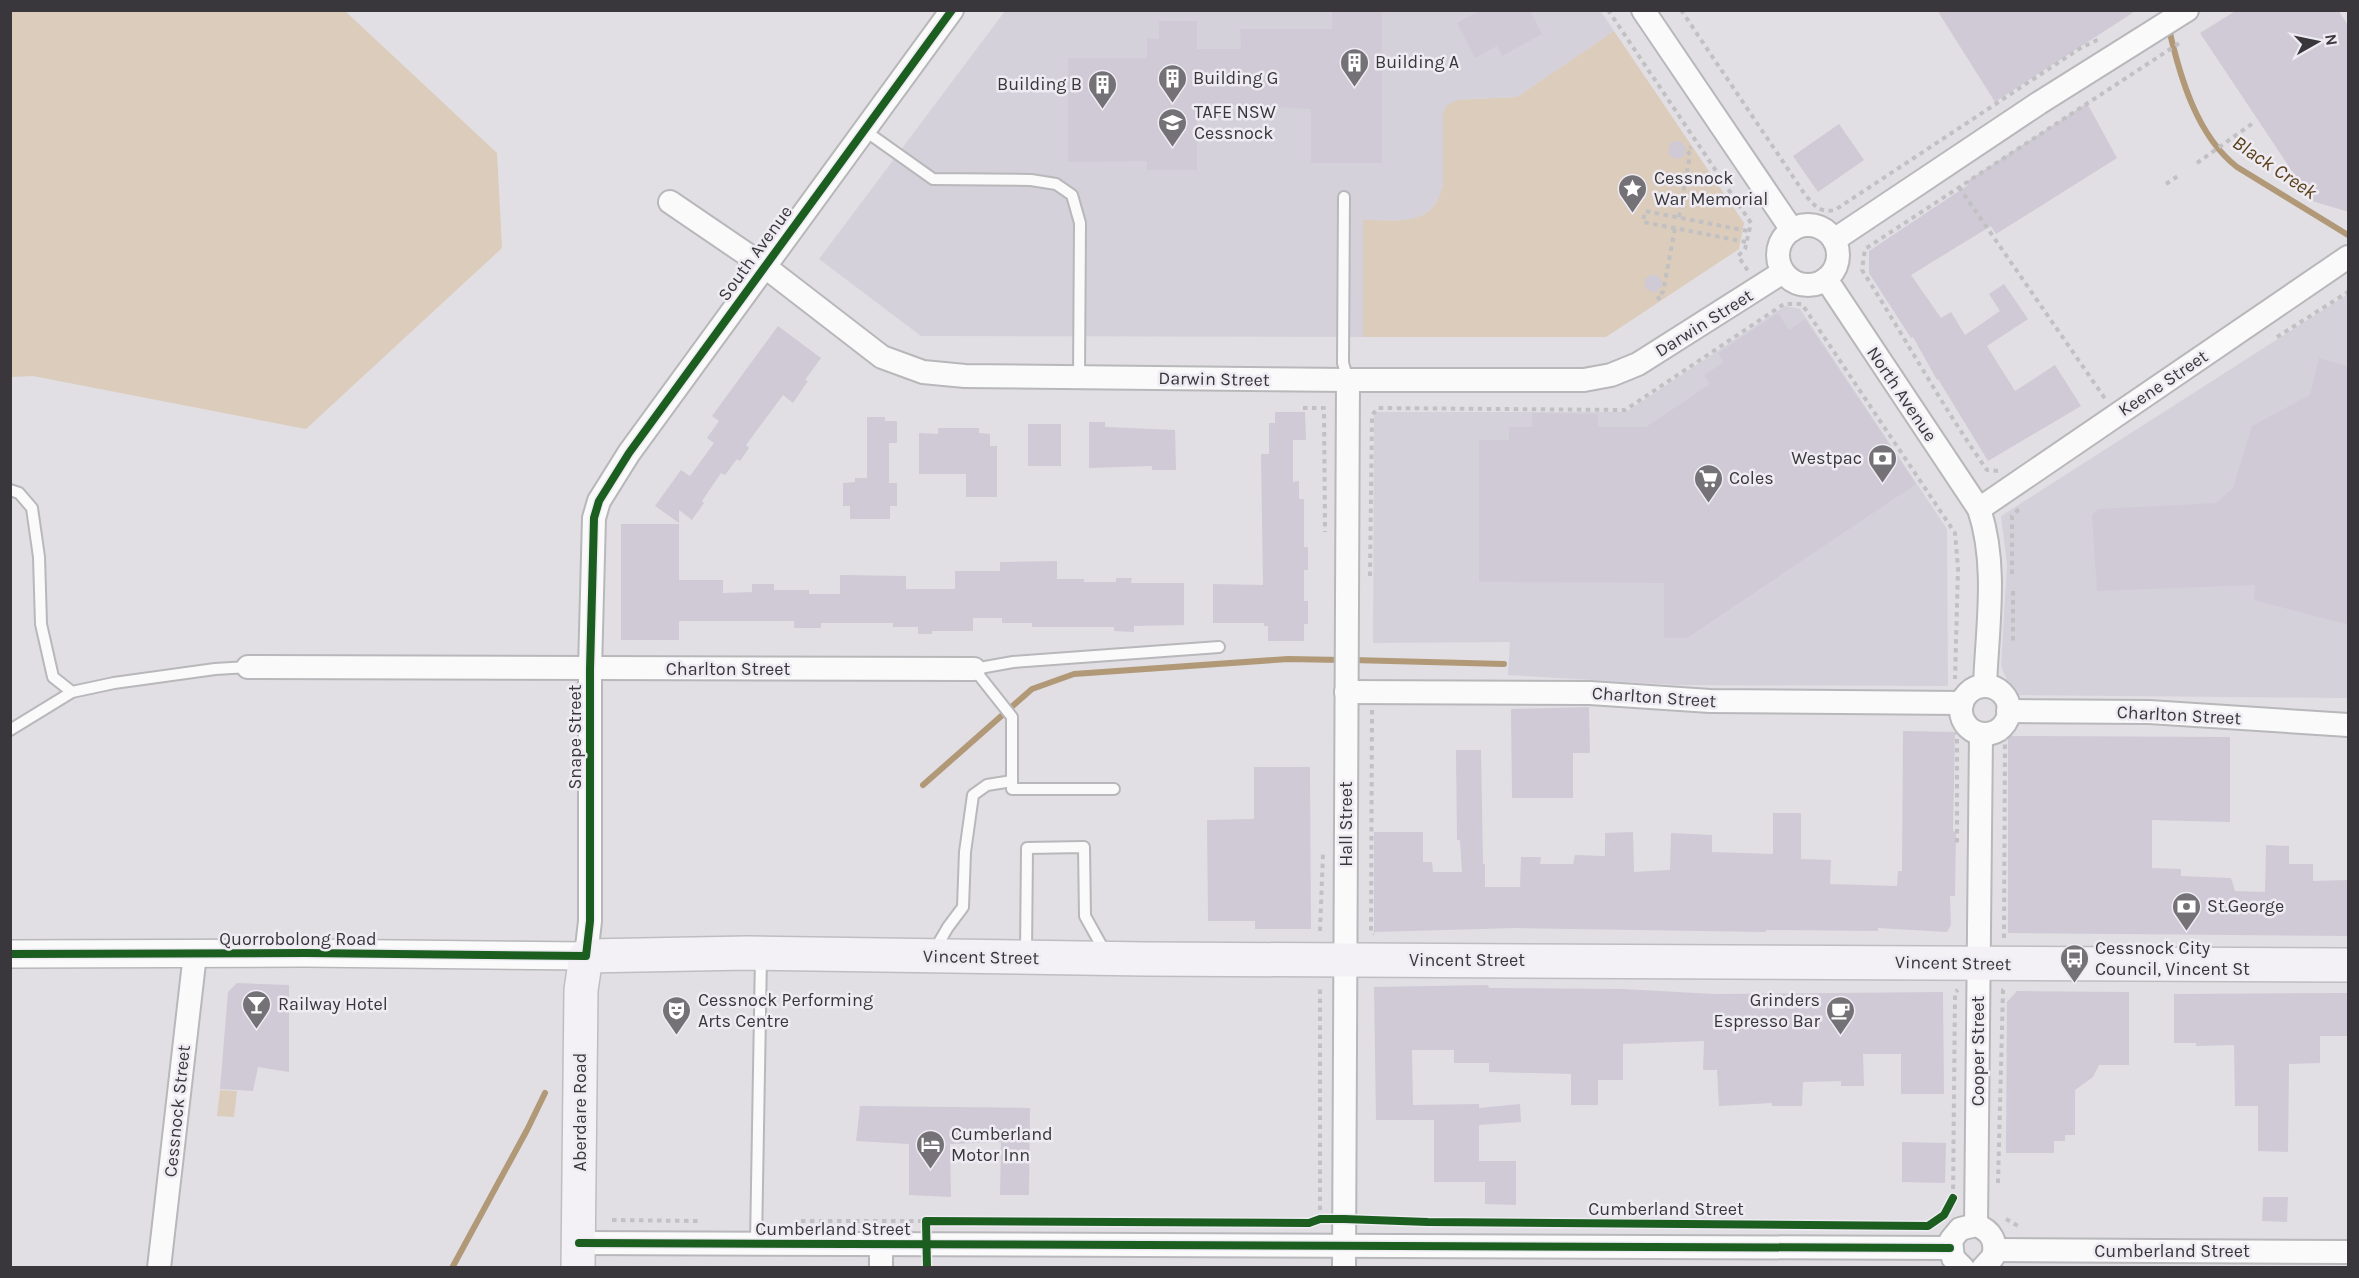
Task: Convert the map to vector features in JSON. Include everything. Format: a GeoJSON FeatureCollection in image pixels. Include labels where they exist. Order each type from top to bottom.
{"type":"FeatureCollection","features":[{"type":"Feature","properties":{"kind":"main road","name":"Vincent Street"},"geometry":{"type":"LineString","coordinates":[[586,956],[761,953],[1346,960],[2349,964]]}},
{"type":"Feature","properties":{"kind":"main road","name":"Aberdare Road"},"geometry":{"type":"LineString","coordinates":[[579,1255],[581,990],[586,956]]}},
{"type":"Feature","properties":{"kind":"street","name":"South Avenue"},"geometry":{"type":"LineString","coordinates":[[594,518],[599,501],[629,453],[952,10]]}},
{"type":"Feature","properties":{"kind":"street"},"geometry":{"type":"LineString","coordinates":[[1643,10],[1791,230]]}},
{"type":"Feature","properties":{"kind":"street"},"geometry":{"type":"LineString","coordinates":[[1834,240],[2038,103],[2187,10]]}},
{"type":"Feature","properties":{"kind":"street","name":"Darwin Street"},"geometry":{"type":"LineString","coordinates":[[670,201],[764,266],[882,357],[923,372],[965,376],[1584,380],[1611,375],[1638,364],[1783,272]]}},
{"type":"Feature","properties":{"kind":"street"},"geometry":{"type":"LineString","coordinates":[[1807,225],[1815,226],[1834,240],[1838,254],[1837,261],[1835,268],[1826,279],[1813,285],[1800,284],[1788,278],[1783,272],[1778,257],[1779,249],[1781,242],[1791,230],[1807,225]]}},
{"type":"Feature","properties":{"kind":"street","name":"Keene Street"},"geometry":{"type":"LineString","coordinates":[[1979,509],[2349,257]]}},
{"type":"Feature","properties":{"kind":"street","name":"North Avenue"},"geometry":{"type":"LineString","coordinates":[[1826,279],[1979,509]]}},
{"type":"Feature","properties":{"kind":"street","name":"Hall Street"},"geometry":{"type":"LineString","coordinates":[[1344,1257],[1348,380]]}},
{"type":"Feature","properties":{"kind":"street"},"geometry":{"type":"LineString","coordinates":[[1979,509],[1987,540],[1989,573],[1985,686]]}},
{"type":"Feature","properties":{"kind":"street","name":"Snape Street"},"geometry":{"type":"LineString","coordinates":[[586,956],[590,921],[590,669],[594,518]]}},
{"type":"Feature","properties":{"kind":"street","name":"Charlton Street"},"geometry":{"type":"LineString","coordinates":[[248,668],[974,669]]}},
{"type":"Feature","properties":{"kind":"street"},"geometry":{"type":"LineString","coordinates":[[1985,686],[2002,694],[2008,705],[2007,722],[1994,732],[1981,734],[1969,728],[1960,713],[1971,691],[1985,686]]}},
{"type":"Feature","properties":{"kind":"street","name":"Charlton Street"},"geometry":{"type":"LineString","coordinates":[[1346,692],[1590,693],[1710,702],[1960,713]]}},
{"type":"Feature","properties":{"kind":"street","name":"Charlton Street"},"geometry":{"type":"LineString","coordinates":[[2007,722],[2150,712],[2349,725]]}},
{"type":"Feature","properties":{"kind":"street","name":"Cooper Street"},"geometry":{"type":"LineString","coordinates":[[1976,1225],[1981,734]]}},
{"type":"Feature","properties":{"kind":"street","name":"Quorrobolong Road"},"geometry":{"type":"LineString","coordinates":[[10,954],[586,956]]}},
{"type":"Feature","properties":{"kind":"street","name":"Cessnock Street"},"geometry":{"type":"LineString","coordinates":[[159,1268],[195,954]]}},
{"type":"Feature","properties":{"kind":"street"},"geometry":{"type":"LineString","coordinates":[[1963,1268],[1953,1258],[1950,1248],[1952,1240],[1960,1229],[1976,1225],[1990,1233],[1994,1240],[1989,1259]]}},
{"type":"Feature","properties":{"kind":"street","name":"Cumberland Street"},"geometry":{"type":"LineString","coordinates":[[579,1255],[756,1243],[927,1244],[1344,1257],[1950,1248]]}},
{"type":"Feature","properties":{"kind":"street"},"geometry":{"type":"LineString","coordinates":[[881,1244],[881,1268]]}},
{"type":"Feature","properties":{"kind":"street","name":"Cumberland Street"},"geometry":{"type":"LineString","coordinates":[[1989,1259],[2349,1251]]}},
{"type":"Feature","properties":{"kind":"lane"},"geometry":{"type":"LineString","coordinates":[[864,130],[933,179],[1031,180],[1056,184],[1072,195],[1080,224],[1079,377]]}},
{"type":"Feature","properties":{"kind":"lane"},"geometry":{"type":"LineString","coordinates":[[1344,197],[1343,363],[1348,380]]}},
{"type":"Feature","properties":{"kind":"lane"},"geometry":{"type":"LineString","coordinates":[[10,490],[19,493],[32,508],[39,557],[41,624],[54,677],[72,692]]}},
{"type":"Feature","properties":{"kind":"lane"},"geometry":{"type":"LineString","coordinates":[[1113,789],[1012,789],[1013,724],[1008,710],[974,669],[1013,662],[1219,647]]}},
{"type":"Feature","properties":{"kind":"lane"},"geometry":{"type":"LineString","coordinates":[[10,730],[72,692],[114,683],[204,671],[248,668]]}},
{"type":"Feature","properties":{"kind":"lane"},"geometry":{"type":"LineString","coordinates":[[931,956],[963,907],[965,852],[974,795],[987,785],[1012,781]]}},
{"type":"Feature","properties":{"kind":"lane"},"geometry":{"type":"LineString","coordinates":[[1026,957],[1027,848],[1084,847],[1085,916],[1108,958]]}},
{"type":"Feature","properties":{"kind":"lane"},"geometry":{"type":"LineString","coordinates":[[756,1243],[761,953]]}},
{"type":"Feature","properties":{"kind":"path"},"geometry":{"type":"LineString","coordinates":[[1608,10],[1751,223],[1745,249],[1738,256],[1748,271]]}},
{"type":"Feature","properties":{"kind":"path"},"geometry":{"type":"LineString","coordinates":[[1681,10],[1806,196],[1820,210],[1835,210],[2079,50],[2105,36]]}},
{"type":"Feature","properties":{"kind":"path"},"geometry":{"type":"LineString","coordinates":[[2106,401],[1959,187],[2181,42]]}},
{"type":"Feature","properties":{"kind":"path"},"geometry":{"type":"LineString","coordinates":[[2197,163],[2253,123]]}},
{"type":"Feature","properties":{"kind":"path"},"geometry":{"type":"LineString","coordinates":[[1679,217],[1690,155],[1687,150],[1691,147]]}},
{"type":"Feature","properties":{"kind":"path"},"geometry":{"type":"LineString","coordinates":[[2166,184],[2181,174]]}},
{"type":"Feature","properties":{"kind":"path"},"geometry":{"type":"LineString","coordinates":[[1746,243],[1643,222],[1645,211],[1748,231]]}},
{"type":"Feature","properties":{"kind":"path"},"geometry":{"type":"LineString","coordinates":[[1660,300],[1657,296],[1663,292],[1675,228]]}},
{"type":"Feature","properties":{"kind":"path"},"geometry":{"type":"LineString","coordinates":[[2277,337],[2349,291]]}},
{"type":"Feature","properties":{"kind":"path"},"geometry":{"type":"LineString","coordinates":[[2096,407],[2113,397]]}},
{"type":"Feature","properties":{"kind":"path"},"geometry":{"type":"LineString","coordinates":[[1303,408],[1324,408],[1325,542]]}},
{"type":"Feature","properties":{"kind":"path"},"geometry":{"type":"LineString","coordinates":[[1370,580],[1372,415]]}},
{"type":"Feature","properties":{"kind":"path"},"geometry":{"type":"LineString","coordinates":[[2012,575],[2012,516],[2021,507]]}},
{"type":"Feature","properties":{"kind":"path"},"geometry":{"type":"LineString","coordinates":[[2013,586],[2013,645]]}},
{"type":"Feature","properties":{"kind":"path"},"geometry":{"type":"LineString","coordinates":[[1957,848],[1960,713]]}},
{"type":"Feature","properties":{"kind":"path"},"geometry":{"type":"LineString","coordinates":[[2004,938],[2007,722]]}},
{"type":"Feature","properties":{"kind":"path"},"geometry":{"type":"LineString","coordinates":[[1320,984],[1320,1219]]}},
{"type":"Feature","properties":{"kind":"path"},"geometry":{"type":"LineString","coordinates":[[1950,1207],[1953,1198]]}},
{"type":"Feature","properties":{"kind":"path"},"geometry":{"type":"LineString","coordinates":[[2004,1217],[2009,1223],[2018,1226]]}},
{"type":"Feature","properties":{"kind":"path"},"geometry":{"type":"LineString","coordinates":[[1309,1223],[1320,1219],[1344,1219]]}},
{"type":"Feature","properties":{"kind":"shaded area","name":"TAFE NSW Cessnock"},"geometry":{"type":"Polygon","coordinates":[[[1600,10],[1614,31],[1517,97],[1457,100],[1443,114],[1443,183],[1442,192],[1433,208],[1419,218],[1410,220],[1363,221],[1363,337],[921,336],[819,259],[1005,11],[1600,10]]]}},
{"type":"Feature","properties":{"kind":"shaded area"},"geometry":{"type":"Polygon","coordinates":[[[10,11],[345,11],[497,153],[502,248],[306,429],[33,376],[11,377],[10,11]]]}},
{"type":"Feature","properties":{"kind":"shaded area"},"geometry":{"type":"Polygon","coordinates":[[[1614,31],[1744,223],[1739,249],[1606,337],[1363,337],[1363,220],[1414,218],[1432,208],[1439,198],[1443,183],[1443,114],[1446,106],[1457,100],[1517,97],[1614,31]]]}},
{"type":"Feature","properties":{"kind":"shaded area"},"geometry":{"type":"Polygon","coordinates":[[[2348,294],[2348,698],[2013,695],[2001,666],[2007,565],[2001,516],[2348,294]]]}},
{"type":"Feature","properties":{"kind":"shaded area"},"geometry":{"type":"Polygon","coordinates":[[[1785,306],[1800,309],[1947,529],[1948,686],[1678,685],[1508,675],[1510,642],[1373,643],[1374,417],[1376,412],[1626,412],[1785,306]]]}},
{"type":"Feature","properties":{"kind":"shaded area"},"geometry":{"type":"Polygon","coordinates":[[[220,1090],[237,1091],[234,1117],[217,1116],[220,1090]]]}},
{"type":"Feature","properties":{"kind":"building"},"geometry":{"type":"Polygon","coordinates":[[[1332,10],[1382,10],[1382,163],[1311,163],[1311,109],[1197,103],[1197,170],[1147,170],[1147,161],[1068,162],[1068,58],[1147,58],[1147,38],[1159,39],[1159,21],[1197,21],[1197,49],[1241,49],[1240,29],[1332,29],[1332,10]]]}},
{"type":"Feature","properties":{"kind":"building"},"geometry":{"type":"Polygon","coordinates":[[[1480,10],[1530,10],[1542,34],[1502,56],[1497,46],[1475,58],[1457,23],[1480,10]]]}},
{"type":"Feature","properties":{"kind":"building"},"geometry":{"type":"Polygon","coordinates":[[[1937,10],[2137,10],[1995,102],[1937,10]]]}},
{"type":"Feature","properties":{"kind":"building"},"geometry":{"type":"Polygon","coordinates":[[[2237,10],[2338,10],[2349,27],[2349,212],[2312,201],[2200,33],[2237,10]]]}},
{"type":"Feature","properties":{"kind":"building"},"geometry":{"type":"Polygon","coordinates":[[[2087,103],[2117,158],[1996,234],[1991,226],[1911,275],[1941,318],[1951,312],[1965,335],[2000,311],[1989,294],[2004,284],[2028,319],[1987,346],[2015,391],[2055,365],[2081,406],[1988,461],[1913,337],[1911,338],[1869,273],[1869,251],[1968,185],[1966,182],[2087,103]]]}},
{"type":"Feature","properties":{"kind":"building"},"geometry":{"type":"Polygon","coordinates":[[[1839,124],[1864,160],[1818,192],[1793,156],[1839,124]]]}},
{"type":"Feature","properties":{"kind":"building"},"geometry":{"type":"Polygon","coordinates":[[[1680,141],[1686,147],[1683,157],[1674,159],[1668,153],[1671,142],[1680,141]]]}},
{"type":"Feature","properties":{"kind":"building"},"geometry":{"type":"Polygon","coordinates":[[[1652,274],[1661,278],[1662,287],[1654,293],[1645,288],[1645,279],[1652,274]]]}},
{"type":"Feature","properties":{"kind":"building"},"geometry":{"type":"Polygon","coordinates":[[[1778,313],[1789,330],[1805,319],[1916,484],[1687,638],[1664,638],[1664,583],[1479,582],[1479,440],[1509,440],[1509,427],[1532,427],[1532,413],[1598,414],[1598,427],[1646,427],[1710,384],[1704,375],[1724,362],[1718,353],[1778,313]]]}},
{"type":"Feature","properties":{"kind":"building"},"geometry":{"type":"Polygon","coordinates":[[[778,326],[821,358],[805,380],[808,381],[793,403],[783,395],[746,445],[749,448],[740,461],[737,459],[725,475],[721,473],[692,520],[679,510],[679,523],[655,506],[681,470],[690,476],[714,443],[707,438],[719,421],[712,416],[778,326]]]}},
{"type":"Feature","properties":{"kind":"building"},"geometry":{"type":"Polygon","coordinates":[[[2319,358],[2349,367],[2349,625],[2254,600],[2255,585],[2097,591],[2092,515],[2098,509],[2216,503],[2233,488],[2252,426],[2310,395],[2319,358]]]}},
{"type":"Feature","properties":{"kind":"building"},"geometry":{"type":"Polygon","coordinates":[[[1275,412],[1305,412],[1306,440],[1293,440],[1293,482],[1299,481],[1299,499],[1304,499],[1304,547],[1308,547],[1308,570],[1304,570],[1304,601],[1308,601],[1308,624],[1304,624],[1304,641],[1268,641],[1268,626],[1264,626],[1264,623],[1213,623],[1213,584],[1263,585],[1261,454],[1269,454],[1269,423],[1275,423],[1275,412]]]}},
{"type":"Feature","properties":{"kind":"building"},"geometry":{"type":"Polygon","coordinates":[[[867,417],[885,417],[885,421],[897,421],[897,443],[889,443],[889,483],[897,483],[897,506],[890,506],[890,519],[850,519],[850,506],[843,506],[843,483],[855,482],[855,478],[867,478],[867,417]]]}},
{"type":"Feature","properties":{"kind":"building"},"geometry":{"type":"Polygon","coordinates":[[[1089,422],[1105,422],[1105,427],[1175,430],[1176,470],[1152,470],[1152,466],[1089,468],[1089,422]]]}},
{"type":"Feature","properties":{"kind":"building"},"geometry":{"type":"Polygon","coordinates":[[[1028,424],[1061,424],[1061,466],[1028,466],[1028,424]]]}},
{"type":"Feature","properties":{"kind":"building"},"geometry":{"type":"Polygon","coordinates":[[[938,428],[979,428],[979,433],[990,434],[990,446],[997,446],[997,497],[966,497],[966,474],[919,474],[919,433],[938,434],[938,428]]]}},
{"type":"Feature","properties":{"kind":"building"},"geometry":{"type":"Polygon","coordinates":[[[621,524],[679,524],[679,580],[723,580],[723,593],[752,592],[752,584],[774,584],[774,590],[809,590],[809,594],[840,594],[840,575],[906,576],[906,589],[955,589],[955,571],[1000,571],[1000,562],[1057,561],[1057,579],[1116,582],[1116,578],[1132,578],[1131,583],[1184,583],[1184,625],[1134,626],[1134,632],[1114,631],[1114,627],[1032,627],[1032,623],[1002,623],[1002,618],[973,618],[973,631],[932,631],[932,634],[918,634],[918,627],[893,627],[893,623],[821,623],[821,628],[794,628],[794,621],[679,621],[679,640],[621,640],[621,524]]]}},
{"type":"Feature","properties":{"kind":"building"},"geometry":{"type":"Polygon","coordinates":[[[1589,707],[1590,753],[1573,753],[1573,798],[1512,798],[1511,709],[1589,707]]]}},
{"type":"Feature","properties":{"kind":"building"},"geometry":{"type":"Polygon","coordinates":[[[1903,731],[1955,732],[1953,831],[1956,832],[1955,896],[1950,896],[1951,925],[1947,932],[1878,928],[1878,931],[1766,930],[1766,932],[1516,928],[1374,932],[1374,832],[1423,832],[1423,862],[1432,862],[1433,872],[1462,872],[1460,840],[1457,840],[1456,750],[1481,750],[1485,887],[1520,887],[1521,857],[1541,857],[1540,864],[1573,864],[1575,855],[1605,856],[1605,833],[1633,832],[1634,872],[1670,870],[1671,833],[1712,835],[1712,852],[1773,854],[1773,813],[1801,813],[1801,859],[1831,860],[1830,884],[1897,886],[1898,871],[1902,871],[1903,731]]]}},
{"type":"Feature","properties":{"kind":"building"},"geometry":{"type":"Polygon","coordinates":[[[2008,736],[2230,737],[2230,822],[2152,820],[2152,868],[2181,869],[2181,876],[2231,878],[2235,891],[2265,892],[2266,845],[2289,846],[2289,864],[2313,864],[2313,881],[2349,880],[2349,936],[2008,933],[2008,736]]]}},
{"type":"Feature","properties":{"kind":"building"},"geometry":{"type":"Polygon","coordinates":[[[1254,767],[1310,767],[1311,929],[1255,929],[1255,921],[1208,921],[1207,820],[1254,819],[1254,767]]]}},
{"type":"Feature","properties":{"kind":"building","name":"Railway Hotel"},"geometry":{"type":"Polygon","coordinates":[[[237,983],[289,985],[289,1072],[258,1067],[253,1091],[220,1089],[228,992],[237,983]]]}},
{"type":"Feature","properties":{"kind":"building"},"geometry":{"type":"Polygon","coordinates":[[[1488,985],[1489,988],[1623,989],[1714,994],[1943,992],[1944,1094],[1901,1094],[1901,1054],[1863,1054],[1864,1086],[1841,1086],[1841,1081],[1803,1082],[1802,1106],[1772,1106],[1772,1103],[1719,1106],[1717,1070],[1703,1070],[1704,1041],[1623,1044],[1623,1080],[1598,1080],[1598,1105],[1571,1105],[1571,1074],[1489,1072],[1489,1063],[1454,1063],[1454,1050],[1412,1050],[1413,1105],[1479,1104],[1479,1108],[1520,1104],[1521,1122],[1479,1125],[1479,1161],[1516,1161],[1516,1205],[1485,1204],[1485,1182],[1434,1182],[1434,1120],[1376,1120],[1374,987],[1488,985]]]}},
{"type":"Feature","properties":{"kind":"building"},"geometry":{"type":"Polygon","coordinates":[[[2017,991],[2129,992],[2129,1065],[2099,1065],[2093,1077],[2075,1090],[2075,1135],[2065,1135],[2065,1141],[2054,1141],[2054,1153],[2006,1153],[2007,1002],[2017,991]]]}},
{"type":"Feature","properties":{"kind":"building"},"geometry":{"type":"Polygon","coordinates":[[[2349,993],[2349,1036],[2320,1036],[2320,1063],[2289,1064],[2288,1152],[2258,1151],[2258,1106],[2235,1106],[2234,1045],[2196,1046],[2196,1043],[2174,1043],[2174,994],[2349,993]]]}},
{"type":"Feature","properties":{"kind":"building","name":"Cumberland Motor Inn"},"geometry":{"type":"Polygon","coordinates":[[[860,1106],[1030,1108],[1029,1195],[1000,1195],[1001,1142],[950,1144],[951,1197],[909,1195],[909,1144],[856,1141],[860,1106]]]}},
{"type":"Feature","properties":{"kind":"building"},"geometry":{"type":"Polygon","coordinates":[[[1902,1142],[1946,1143],[1945,1183],[1902,1182],[1902,1142]]]}},
{"type":"Feature","properties":{"kind":"building"},"geometry":{"type":"Polygon","coordinates":[[[2263,1197],[2288,1197],[2287,1222],[2262,1221],[2263,1197]]]}},
{"type":"Feature","properties":{"kind":"waterway","name":"Black Creek"},"geometry":{"type":"LineString","coordinates":[[2169,29],[2192,104],[2211,139],[2223,154],[2237,167],[2348,235]]}},
{"type":"Feature","properties":{"kind":"waterway"},"geometry":{"type":"LineString","coordinates":[[923,785],[1032,689],[1074,674],[1288,659],[1342,660]]}},
{"type":"Feature","properties":{"kind":"waterway"},"geometry":{"type":"LineString","coordinates":[[1352,660],[1504,664]]}},
{"type":"Feature","properties":{"kind":"waterway"},"geometry":{"type":"LineString","coordinates":[[452,1268],[545,1093]]}},
{"type":"Feature","properties":{"kind":"cycle path"},"geometry":{"type":"LineString","coordinates":[[10,954],[305,953],[586,956],[590,921],[590,669],[594,518],[599,501],[629,453],[952,10]]}},
{"type":"Feature","properties":{"kind":"cycle path"},"geometry":{"type":"LineString","coordinates":[[927,1268],[926,1221],[1309,1223],[1320,1219],[1344,1219],[1428,1222],[1928,1226],[1944,1215],[1953,1198]]}},
{"type":"Feature","properties":{"kind":"cycle path"},"geometry":{"type":"LineString","coordinates":[[579,1243],[1950,1248]]}},
{"type":"Feature","properties":{"kind":"place","name":"Building A"},"geometry":{"type":"Point","coordinates":[1354,88]}},
{"type":"Feature","properties":{"kind":"place","name":"Building G"},"geometry":{"type":"Point","coordinates":[1172,104]}},
{"type":"Feature","properties":{"kind":"place","name":"Building B"},"geometry":{"type":"Point","coordinates":[1103,110]}},
{"type":"Feature","properties":{"kind":"place","name":"TAFE NSW Cessnock"},"geometry":{"type":"Point","coordinates":[1173,148]}},
{"type":"Feature","properties":{"kind":"place","name":"Cessnock War Memorial"},"geometry":{"type":"Point","coordinates":[1633,214]}},
{"type":"Feature","properties":{"kind":"place","name":"Westpac"},"geometry":{"type":"Point","coordinates":[1883,484]}},
{"type":"Feature","properties":{"kind":"place","name":"Coles"},"geometry":{"type":"Point","coordinates":[1708,504]}},
{"type":"Feature","properties":{"kind":"place","name":"St.George"},"geometry":{"type":"Point","coordinates":[2186,932]}},
{"type":"Feature","properties":{"kind":"place","name":"Cessnock City Council, Vincent St"},"geometry":{"type":"Point","coordinates":[2074,984]}},
{"type":"Feature","properties":{"kind":"place","name":"Railway Hotel"},"geometry":{"type":"Point","coordinates":[257,1030]}},
{"type":"Feature","properties":{"kind":"place","name":"Cessnock Performing Arts Centre"},"geometry":{"type":"Point","coordinates":[677,1036]}},
{"type":"Feature","properties":{"kind":"place","name":"Grinders Espresso Bar"},"geometry":{"type":"Point","coordinates":[1841,1036]}},
{"type":"Feature","properties":{"kind":"place","name":"Cumberland Motor Inn"},"geometry":{"type":"Point","coordinates":[930,1170]}}]}
